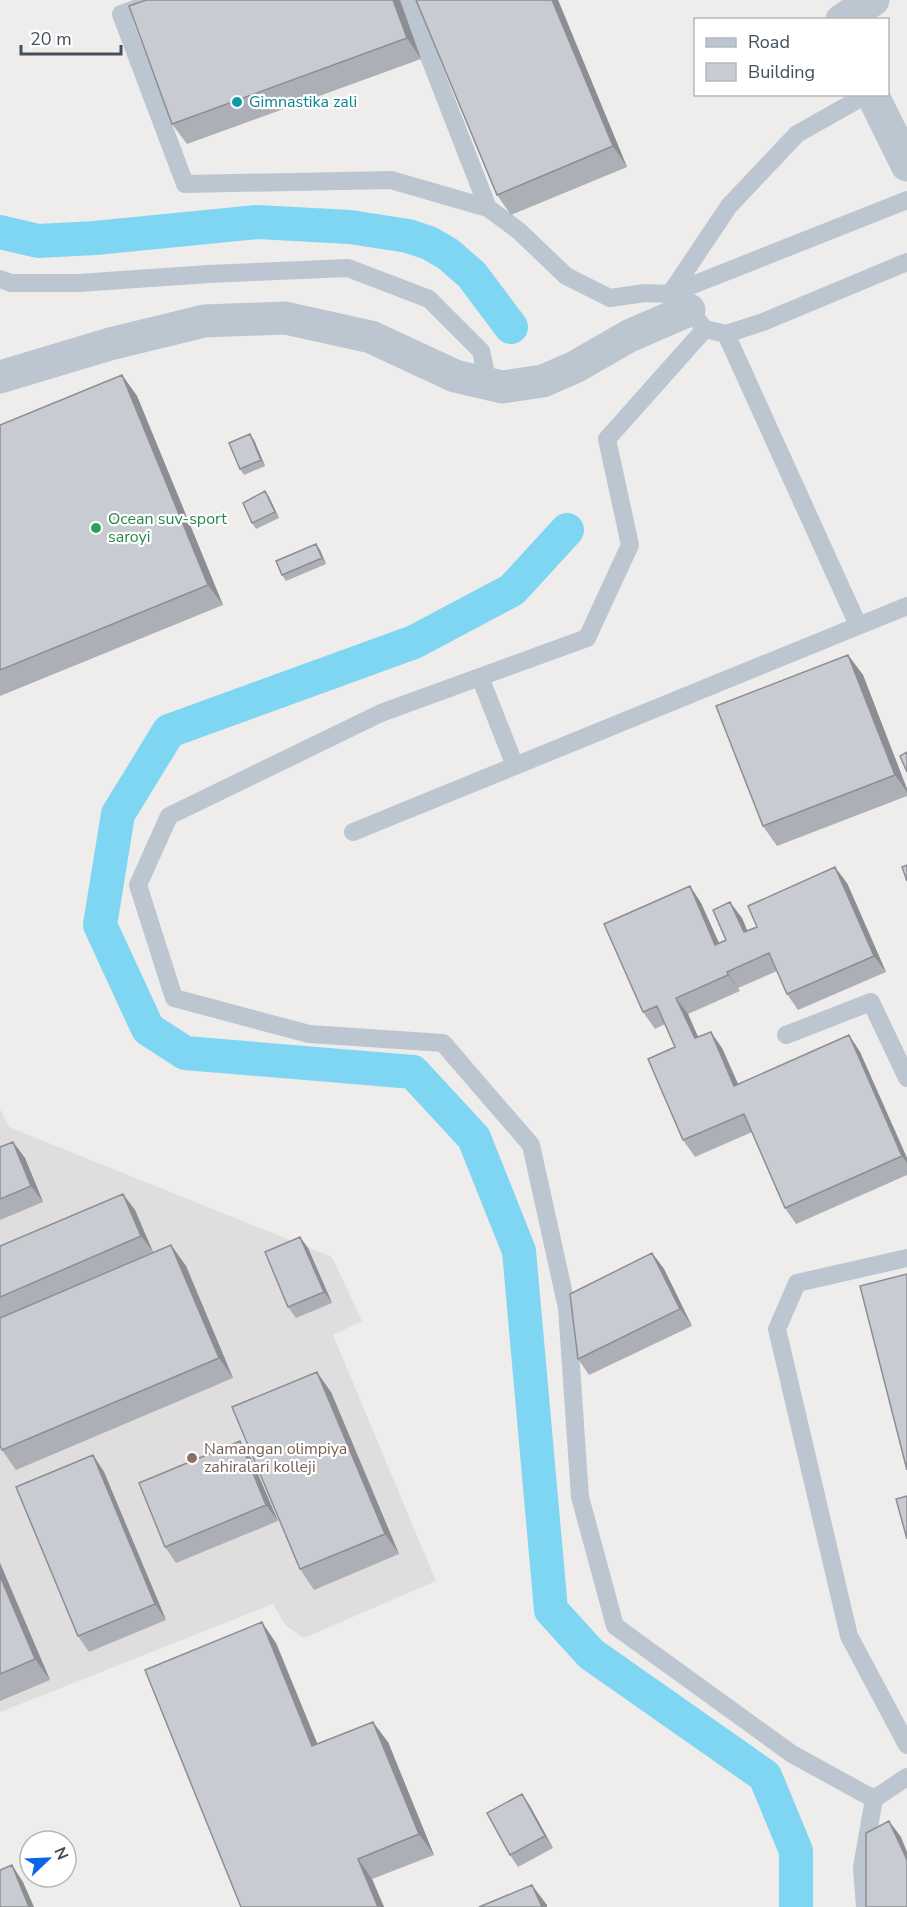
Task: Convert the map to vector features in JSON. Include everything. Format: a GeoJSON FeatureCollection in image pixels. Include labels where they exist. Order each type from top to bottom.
{"type":"FeatureCollection","features":[{"type":"Feature","properties":{"kind":"street"},"geometry":{"type":"LineString","coordinates":[[826,0],[834,18]]}},
{"type":"Feature","properties":{"kind":"street"},"geometry":{"type":"LineString","coordinates":[[845,18],[873,0]]}},
{"type":"Feature","properties":{"kind":"street"},"geometry":{"type":"LineString","coordinates":[[873,96],[907,165]]}},
{"type":"Feature","properties":{"kind":"street"},"geometry":{"type":"LineString","coordinates":[[0,377],[110,344],[204,321],[285,318],[372,337],[455,376],[495,385],[543,381],[575,367],[629,336],[688,311]]}},
{"type":"Feature","properties":{"kind":"lane"},"geometry":{"type":"LineString","coordinates":[[160,0],[121,14],[185,184],[392,180],[488,208],[519,231],[566,276],[610,298],[645,292],[688,311],[726,334],[858,626]]}},
{"type":"Feature","properties":{"kind":"lane"},"geometry":{"type":"LineString","coordinates":[[407,0],[488,208]]}},
{"type":"Feature","properties":{"kind":"lane"},"geometry":{"type":"LineString","coordinates":[[864,96],[797,134],[729,206],[688,311],[607,439],[630,545],[587,638],[381,713],[169,816],[138,885],[174,998],[309,1034],[443,1043],[531,1145],[567,1308],[580,1497],[615,1626],[792,1754],[874,1799]]}},
{"type":"Feature","properties":{"kind":"lane"},"geometry":{"type":"LineString","coordinates":[[688,311],[907,200]]}},
{"type":"Feature","properties":{"kind":"lane"},"geometry":{"type":"LineString","coordinates":[[726,334],[763,322],[907,262]]}},
{"type":"Feature","properties":{"kind":"lane"},"geometry":{"type":"LineString","coordinates":[[0,279],[10,283],[78,283],[348,268],[429,299],[481,351],[495,385]]}},
{"type":"Feature","properties":{"kind":"lane"},"geometry":{"type":"LineString","coordinates":[[353,832],[907,606]]}},
{"type":"Feature","properties":{"kind":"lane"},"geometry":{"type":"LineString","coordinates":[[480,677],[516,766]]}},
{"type":"Feature","properties":{"kind":"lane"},"geometry":{"type":"LineString","coordinates":[[786,1035],[871,1002],[907,1078]]}},
{"type":"Feature","properties":{"kind":"lane"},"geometry":{"type":"LineString","coordinates":[[907,1258],[797,1283],[777,1329],[849,1636],[907,1745]]}},
{"type":"Feature","properties":{"kind":"lane"},"geometry":{"type":"LineString","coordinates":[[865,1907],[862,1867],[874,1799],[907,1778]]}},
{"type":"Feature","properties":{"kind":"shaded area","name":"Namangan olimpiya zahiralari kolleji"},"geometry":{"type":"Polygon","coordinates":[[[0,1109],[9,1127],[332,1257],[362,1321],[333,1335],[436,1581],[304,1638],[285,1625],[273,1604],[0,1712],[0,1109]]]}},
{"type":"Feature","properties":{"kind":"building","name":"Gimnastika zali"},"geometry":{"type":"Polygon","coordinates":[[[146,0],[393,0],[407,38],[172,124],[129,6],[146,0]]]}},
{"type":"Feature","properties":{"kind":"building"},"geometry":{"type":"Polygon","coordinates":[[[416,0],[552,0],[613,146],[497,195],[416,0]]]}},
{"type":"Feature","properties":{"kind":"building","name":"Ocean suv-sport saroyi"},"geometry":{"type":"Polygon","coordinates":[[[122,375],[208,585],[0,670],[0,425],[122,375]]]}},
{"type":"Feature","properties":{"kind":"building"},"geometry":{"type":"Polygon","coordinates":[[[250,434],[261,460],[240,469],[229,443],[250,434]]]}},
{"type":"Feature","properties":{"kind":"building"},"geometry":{"type":"Polygon","coordinates":[[[265,491],[275,512],[252,523],[243,503],[265,491]]]}},
{"type":"Feature","properties":{"kind":"building"},"geometry":{"type":"Polygon","coordinates":[[[316,544],[322,558],[282,575],[276,561],[316,544]]]}},
{"type":"Feature","properties":{"kind":"building"},"geometry":{"type":"Polygon","coordinates":[[[848,655],[895,775],[763,826],[716,706],[848,655]]]}},
{"type":"Feature","properties":{"kind":"building"},"geometry":{"type":"Polygon","coordinates":[[[907,752],[907,772],[900,756],[907,752]]]}},
{"type":"Feature","properties":{"kind":"building"},"geometry":{"type":"Polygon","coordinates":[[[907,865],[907,881],[902,867],[907,865]]]}},
{"type":"Feature","properties":{"kind":"building"},"geometry":{"type":"Polygon","coordinates":[[[835,867],[874,956],[787,994],[769,953],[727,972],[728,975],[676,998],[695,1038],[711,1032],[734,1086],[849,1035],[902,1156],[785,1208],[744,1114],[683,1140],[648,1059],[675,1047],[657,1006],[643,1012],[604,924],[690,886],[715,945],[726,940],[713,910],[730,902],[744,932],[757,927],[748,906],[835,867]]]}},
{"type":"Feature","properties":{"kind":"building"},"geometry":{"type":"Polygon","coordinates":[[[13,1142],[31,1186],[0,1199],[0,1147],[13,1142]]]}},
{"type":"Feature","properties":{"kind":"building"},"geometry":{"type":"Polygon","coordinates":[[[123,1194],[141,1236],[0,1297],[0,1246],[123,1194]]]}},
{"type":"Feature","properties":{"kind":"building"},"geometry":{"type":"Polygon","coordinates":[[[300,1237],[324,1292],[288,1307],[265,1252],[300,1237]]]}},
{"type":"Feature","properties":{"kind":"building"},"geometry":{"type":"Polygon","coordinates":[[[171,1245],[219,1358],[2,1450],[0,1445],[0,1318],[171,1245]]]}},
{"type":"Feature","properties":{"kind":"building"},"geometry":{"type":"Polygon","coordinates":[[[652,1253],[680,1309],[578,1359],[570,1294],[652,1253]]]}},
{"type":"Feature","properties":{"kind":"building"},"geometry":{"type":"Polygon","coordinates":[[[907,1274],[907,1470],[860,1286],[907,1274]]]}},
{"type":"Feature","properties":{"kind":"building"},"geometry":{"type":"Polygon","coordinates":[[[317,1372],[385,1534],[300,1569],[232,1407],[317,1372]]]}},
{"type":"Feature","properties":{"kind":"building"},"geometry":{"type":"Polygon","coordinates":[[[240,1441],[266,1505],[165,1547],[139,1483],[240,1441]]]}},
{"type":"Feature","properties":{"kind":"building"},"geometry":{"type":"Polygon","coordinates":[[[93,1455],[155,1604],[78,1636],[16,1487],[93,1455]]]}},
{"type":"Feature","properties":{"kind":"building"},"geometry":{"type":"Polygon","coordinates":[[[907,1496],[907,1539],[896,1499],[907,1496]]]}},
{"type":"Feature","properties":{"kind":"building"},"geometry":{"type":"Polygon","coordinates":[[[0,1576],[35,1659],[0,1674],[0,1576]]]}},
{"type":"Feature","properties":{"kind":"building"},"geometry":{"type":"Polygon","coordinates":[[[262,1622],[312,1746],[373,1722],[419,1834],[358,1859],[378,1907],[241,1907],[145,1670],[262,1622]]]}},
{"type":"Feature","properties":{"kind":"building"},"geometry":{"type":"Polygon","coordinates":[[[522,1794],[545,1836],[510,1855],[487,1813],[522,1794]]]}},
{"type":"Feature","properties":{"kind":"building"},"geometry":{"type":"Polygon","coordinates":[[[889,1821],[907,1860],[907,1907],[866,1907],[866,1833],[889,1821]]]}},
{"type":"Feature","properties":{"kind":"building"},"geometry":{"type":"Polygon","coordinates":[[[12,1865],[18,1880],[18,1889],[22,1889],[29,1907],[0,1907],[0,1870],[12,1865]]]}},
{"type":"Feature","properties":{"kind":"building"},"geometry":{"type":"Polygon","coordinates":[[[532,1885],[542,1907],[479,1907],[532,1885]]]}},
{"type":"Feature","properties":{"kind":"waterway"},"geometry":{"type":"LineString","coordinates":[[0,232],[38,241],[95,238],[257,222],[350,227],[408,236],[429,243],[448,254],[472,275],[511,327]]}},
{"type":"Feature","properties":{"kind":"waterway"},"geometry":{"type":"LineString","coordinates":[[567,530],[512,590],[414,642],[169,731],[118,814],[100,925],[148,1029],[185,1053],[413,1072],[474,1138],[519,1251],[551,1610],[591,1654],[765,1776],[796,1851],[796,1907]]}},
{"type":"Feature","properties":{"kind":"place","name":"Gimnastika zali"},"geometry":{"type":"Point","coordinates":[237,102]}},
{"type":"Feature","properties":{"kind":"place","name":"Ocean suv-sport saroyi"},"geometry":{"type":"Point","coordinates":[96,528]}},
{"type":"Feature","properties":{"kind":"place","name":"Namangan olimpiya zahiralari kolleji"},"geometry":{"type":"Point","coordinates":[192,1458]}}]}
